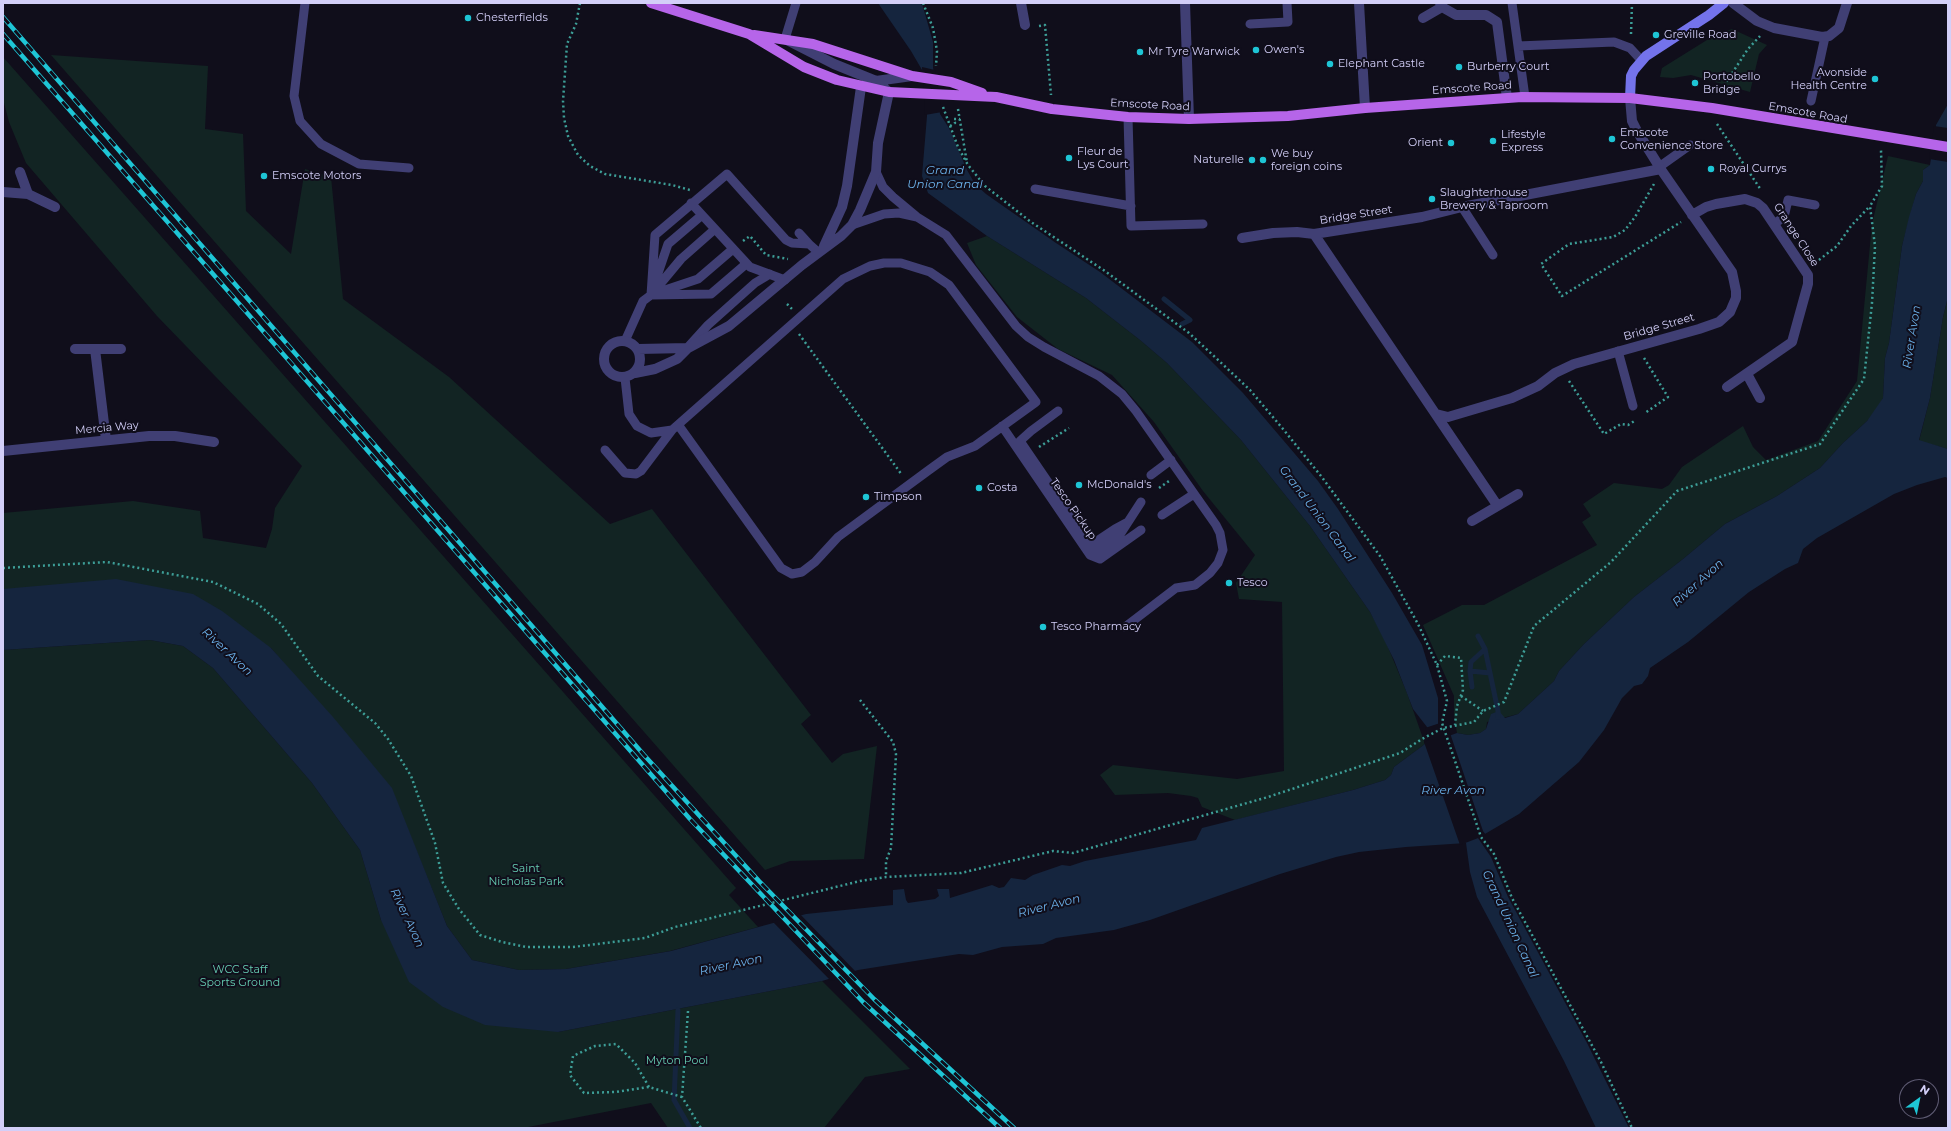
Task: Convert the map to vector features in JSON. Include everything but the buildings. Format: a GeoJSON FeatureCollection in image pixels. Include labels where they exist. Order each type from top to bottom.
{"type":"FeatureCollection","features":[{"type":"Feature","properties":{"kind":"main road","name":"Emscote Road"},"geometry":{"type":"LineString","coordinates":[[655,4],[749,34],[812,44],[916,77],[951,82],[996,98],[1052,109],[1128,117],[1189,119],[1288,116],[1365,108],[1525,97],[1630,98],[1712,108],[1948,147]]}},
{"type":"Feature","properties":{"kind":"main road","name":"Emscote Road"},"geometry":{"type":"LineString","coordinates":[[749,34],[804,67],[837,80],[861,87],[889,92],[955,99],[996,98]]}},
{"type":"Feature","properties":{"kind":"street"},"geometry":{"type":"LineString","coordinates":[[1021,3],[1025,25]]}},
{"type":"Feature","properties":{"kind":"street"},"geometry":{"type":"LineString","coordinates":[[1184,3],[1189,119]]}},
{"type":"Feature","properties":{"kind":"street"},"geometry":{"type":"LineString","coordinates":[[1360,3],[1365,108]]}},
{"type":"Feature","properties":{"kind":"street"},"geometry":{"type":"LineString","coordinates":[[1630,98],[1631,76],[1642,61],[1662,44],[1688,30],[1724,3]]}},
{"type":"Feature","properties":{"kind":"street"},"geometry":{"type":"LineString","coordinates":[[1733,3],[1757,21],[1774,28],[1825,37],[1837,31],[1841,25],[1847,3]]}},
{"type":"Feature","properties":{"kind":"street"},"geometry":{"type":"LineString","coordinates":[[1423,18],[1441,5],[1456,15],[1486,15],[1497,22],[1507,98]]}},
{"type":"Feature","properties":{"kind":"street"},"geometry":{"type":"LineString","coordinates":[[635,373],[641,362],[638,349],[630,342],[625,341],[614,343],[609,346],[606,351],[604,362],[609,372],[619,378],[625,378],[635,373],[655,369],[677,359],[688,348],[729,326],[820,250],[841,236],[852,225],[869,191],[876,172],[878,143],[889,92],[876,81],[828,62],[785,39]]}},
{"type":"Feature","properties":{"kind":"street"},"geometry":{"type":"LineString","coordinates":[[820,250],[842,207],[847,186],[861,87],[876,81],[916,77]]}},
{"type":"Feature","properties":{"kind":"street","name":"Bridge Street"},"geometry":{"type":"LineString","coordinates":[[1436,414],[1448,417],[1512,398],[1538,386],[1561,369],[1719,322],[1730,312],[1736,298],[1734,278],[1661,169],[1632,121],[1630,98]]}},
{"type":"Feature","properties":{"kind":"street","name":"Bridge Street"},"geometry":{"type":"LineString","coordinates":[[1242,238],[1285,232],[1314,234],[1422,217],[1462,207],[1661,169]]}},
{"type":"Feature","properties":{"kind":"street"},"geometry":{"type":"LineString","coordinates":[[20,172],[28,194]]}},
{"type":"Feature","properties":{"kind":"street"},"geometry":{"type":"LineString","coordinates":[[3,192],[28,194],[55,207]]}},
{"type":"Feature","properties":{"kind":"street","name":"Grange Close"},"geometry":{"type":"LineString","coordinates":[[1692,215],[1706,207],[1745,199],[1761,205],[1806,270],[1809,280],[1793,341],[1790,345],[1727,387]]}},
{"type":"Feature","properties":{"kind":"street","name":"Bridge Street"},"geometry":{"type":"LineString","coordinates":[[1314,234],[1497,505]]}},
{"type":"Feature","properties":{"kind":"street"},"geometry":{"type":"LineString","coordinates":[[638,349],[688,348]]}},
{"type":"Feature","properties":{"kind":"street"},"geometry":{"type":"LineString","coordinates":[[75,349],[121,349]]}},
{"type":"Feature","properties":{"kind":"street"},"geometry":{"type":"LineString","coordinates":[[95,349],[106,440]]}},
{"type":"Feature","properties":{"kind":"street"},"geometry":{"type":"LineString","coordinates":[[1747,374],[1760,398]]}},
{"type":"Feature","properties":{"kind":"street","name":"Mercia Way"},"geometry":{"type":"LineString","coordinates":[[3,451],[106,440],[175,436],[214,442]]}},
{"type":"Feature","properties":{"kind":"street"},"geometry":{"type":"LineString","coordinates":[[1472,521],[1518,494]]}},
{"type":"Feature","properties":{"kind":"lane"},"geometry":{"type":"LineString","coordinates":[[305,3],[294,96],[300,121],[321,144],[359,164],[409,168]]}},
{"type":"Feature","properties":{"kind":"lane"},"geometry":{"type":"LineString","coordinates":[[785,39],[796,3]]}},
{"type":"Feature","properties":{"kind":"lane"},"geometry":{"type":"LineString","coordinates":[[1250,24],[1288,22],[1287,3]]}},
{"type":"Feature","properties":{"kind":"lane"},"geometry":{"type":"LineString","coordinates":[[1512,3],[1525,97]]}},
{"type":"Feature","properties":{"kind":"lane"},"geometry":{"type":"LineString","coordinates":[[1811,101],[1825,37]]}},
{"type":"Feature","properties":{"kind":"lane"},"geometry":{"type":"LineString","coordinates":[[1518,46],[1614,42],[1630,48],[1642,61]]}},
{"type":"Feature","properties":{"kind":"lane"},"geometry":{"type":"LineString","coordinates":[[1128,117],[1131,226],[1203,224]]}},
{"type":"Feature","properties":{"kind":"lane"},"geometry":{"type":"LineString","coordinates":[[1661,169],[1690,145]]}},
{"type":"Feature","properties":{"kind":"lane"},"geometry":{"type":"LineString","coordinates":[[650,295],[655,235],[730,171],[786,240],[792,243],[809,244]]}},
{"type":"Feature","properties":{"kind":"lane"},"geometry":{"type":"LineString","coordinates":[[876,172],[886,190],[917,217],[946,236],[1016,326],[1028,337],[1099,376],[1122,394],[1136,410],[1220,533],[1223,550],[1218,563],[1210,573],[1196,585],[1176,588],[1125,627]]}},
{"type":"Feature","properties":{"kind":"lane"},"geometry":{"type":"LineString","coordinates":[[1035,189],[1130,206]]}},
{"type":"Feature","properties":{"kind":"lane"},"geometry":{"type":"LineString","coordinates":[[1774,224],[1784,217],[1788,200],[1815,205]]}},
{"type":"Feature","properties":{"kind":"lane"},"geometry":{"type":"LineString","coordinates":[[691,203],[746,264],[750,267],[785,280]]}},
{"type":"Feature","properties":{"kind":"lane"},"geometry":{"type":"LineString","coordinates":[[1462,207],[1493,255]]}},
{"type":"Feature","properties":{"kind":"lane"},"geometry":{"type":"LineString","coordinates":[[852,225],[876,216],[899,213],[917,217]]}},
{"type":"Feature","properties":{"kind":"lane"},"geometry":{"type":"LineString","coordinates":[[650,295],[668,244],[702,215]]}},
{"type":"Feature","properties":{"kind":"lane"},"geometry":{"type":"LineString","coordinates":[[625,341],[643,301],[681,259],[714,229]]}},
{"type":"Feature","properties":{"kind":"lane"},"geometry":{"type":"LineString","coordinates":[[799,233],[809,244],[820,250]]}},
{"type":"Feature","properties":{"kind":"lane"},"geometry":{"type":"LineString","coordinates":[[650,295],[698,279],[733,249]]}},
{"type":"Feature","properties":{"kind":"lane"},"geometry":{"type":"LineString","coordinates":[[605,450],[625,473],[636,474],[641,471],[675,428],[843,279],[870,266],[894,262],[910,264],[930,272],[949,286],[1036,402],[975,446],[947,457],[838,537],[811,565],[802,572],[792,574],[781,568],[675,428]]}},
{"type":"Feature","properties":{"kind":"lane"},"geometry":{"type":"LineString","coordinates":[[650,295],[711,294],[746,264]]}},
{"type":"Feature","properties":{"kind":"lane"},"geometry":{"type":"LineString","coordinates":[[688,348],[708,325],[725,309],[754,283],[770,274]]}},
{"type":"Feature","properties":{"kind":"lane"},"geometry":{"type":"LineString","coordinates":[[1618,351],[1633,406]]}},
{"type":"Feature","properties":{"kind":"lane"},"geometry":{"type":"LineString","coordinates":[[625,378],[629,414],[638,426],[651,433],[675,428]]}},
{"type":"Feature","properties":{"kind":"lane"},"geometry":{"type":"LineString","coordinates":[[1058,411],[1031,430],[1020,441],[1091,545],[1099,550],[1119,536],[1141,502]]}},
{"type":"Feature","properties":{"kind":"lane","name":"Tesco Pickup"},"geometry":{"type":"LineString","coordinates":[[1002,426],[1090,555],[1100,559],[1141,530]]}},
{"type":"Feature","properties":{"kind":"lane"},"geometry":{"type":"LineString","coordinates":[[1151,475],[1171,460]]}},
{"type":"Feature","properties":{"kind":"lane"},"geometry":{"type":"LineString","coordinates":[[1162,515],[1194,494]]}},
{"type":"Feature","properties":{"kind":"path"},"geometry":{"type":"LineString","coordinates":[[580,3],[576,24],[567,44],[563,101],[568,136],[578,154],[590,166],[605,174],[672,185],[690,190]]}},
{"type":"Feature","properties":{"kind":"path"},"geometry":{"type":"LineString","coordinates":[[924,3],[933,28],[937,51],[936,68]]}},
{"type":"Feature","properties":{"kind":"path"},"geometry":{"type":"LineString","coordinates":[[1630,38],[1632,3]]}},
{"type":"Feature","properties":{"kind":"path"},"geometry":{"type":"LineString","coordinates":[[1025,25],[1030,27],[1046,25],[1052,109]]}},
{"type":"Feature","properties":{"kind":"path"},"geometry":{"type":"LineString","coordinates":[[1721,90],[1748,49],[1764,32]]}},
{"type":"Feature","properties":{"kind":"path"},"geometry":{"type":"LineString","coordinates":[[955,99],[968,165]]}},
{"type":"Feature","properties":{"kind":"path"},"geometry":{"type":"LineString","coordinates":[[942,106],[958,147],[976,177],[997,197],[1105,271],[1189,333],[1250,390],[1321,476],[1380,556],[1418,624],[1437,665],[1447,701],[1442,723],[1481,837],[1494,854],[1512,898],[1601,1062],[1632,1128]]}},
{"type":"Feature","properties":{"kind":"path"},"geometry":{"type":"LineString","coordinates":[[950,126],[955,123],[954,119],[960,119]]}},
{"type":"Feature","properties":{"kind":"path"},"geometry":{"type":"LineString","coordinates":[[1717,124],[1761,191]]}},
{"type":"Feature","properties":{"kind":"path"},"geometry":{"type":"LineString","coordinates":[[1806,270],[1837,246],[1851,226],[1870,206],[1882,186],[1881,152]]}},
{"type":"Feature","properties":{"kind":"path"},"geometry":{"type":"LineString","coordinates":[[1661,169],[1635,217],[1625,230],[1613,237],[1569,244],[1541,264],[1562,296],[1692,215]]}},
{"type":"Feature","properties":{"kind":"path"},"geometry":{"type":"LineString","coordinates":[[3,568],[107,562],[213,582],[258,604],[281,624],[318,676],[375,723],[388,739],[411,776],[435,842],[443,883],[459,909],[480,935],[502,942],[526,947],[573,947],[645,938],[675,927],[860,881],[886,877],[961,873],[1053,851],[1073,853],[1261,800],[1400,754],[1422,739],[1443,728],[1474,722],[1483,711],[1504,702],[1534,626],[1611,562],[1677,491],[1820,444],[1864,379],[1872,304],[1875,246],[1870,206]]}},
{"type":"Feature","properties":{"kind":"path"},"geometry":{"type":"LineString","coordinates":[[740,238],[744,241],[750,236],[766,255],[788,259],[793,255]]}},
{"type":"Feature","properties":{"kind":"path"},"geometry":{"type":"LineString","coordinates":[[796,330],[904,479]]}},
{"type":"Feature","properties":{"kind":"path"},"geometry":{"type":"LineString","coordinates":[[1029,453],[1069,428]]}},
{"type":"Feature","properties":{"kind":"path"},"geometry":{"type":"LineString","coordinates":[[1437,665],[1445,656],[1461,658],[1463,690],[1457,706],[1455,725]]}},
{"type":"Feature","properties":{"kind":"path"},"geometry":{"type":"LineString","coordinates":[[1461,696],[1483,711]]}},
{"type":"Feature","properties":{"kind":"path"},"geometry":{"type":"LineString","coordinates":[[860,700],[893,742],[896,754],[891,848],[886,861],[886,877]]}},
{"type":"Feature","properties":{"kind":"path"},"geometry":{"type":"LineString","coordinates":[[688,1011],[682,1097],[702,1128]]}},
{"type":"Feature","properties":{"kind":"path"},"geometry":{"type":"LineString","coordinates":[[649,1087],[635,1063],[616,1044],[595,1046],[573,1056],[570,1075],[584,1093],[615,1092],[649,1087],[682,1097]]}},
{"type":"Feature","properties":{"kind":"green space"},"geometry":{"type":"Polygon","coordinates":[[[1732,29],[1767,45],[1759,54],[1750,92],[1691,75],[1673,78],[1660,77],[1662,68],[1715,35],[1732,29]]]}},
{"type":"Feature","properties":{"kind":"green space"},"geometry":{"type":"Polygon","coordinates":[[[51,55],[208,66],[205,129],[243,134],[246,211],[291,254],[305,169],[331,177],[343,299],[449,377],[610,524],[652,509],[811,715],[801,724],[832,763],[843,754],[877,746],[864,859],[790,861],[765,870],[51,55]]]}},
{"type":"Feature","properties":{"kind":"green space","name":"Saint Nicholas Park"},"geometry":{"type":"Polygon","coordinates":[[[3,57],[736,888],[729,895],[758,927],[670,951],[566,969],[519,970],[472,960],[447,926],[391,788],[271,648],[3,591],[3,513],[133,501],[200,511],[203,538],[266,548],[272,529],[275,508],[302,466],[157,316],[26,163],[9,122],[3,99],[3,57]]]}},
{"type":"Feature","properties":{"kind":"green space"},"geometry":{"type":"Polygon","coordinates":[[[1888,156],[1930,165],[1923,170],[1923,181],[1916,194],[1902,246],[1889,343],[1885,358],[1883,398],[1878,408],[1820,468],[1777,496],[1725,524],[1634,597],[1584,644],[1559,671],[1554,681],[1518,714],[1487,722],[1486,729],[1480,733],[1468,735],[1457,733],[1454,715],[1454,696],[1423,625],[1462,605],[1484,605],[1597,545],[1582,522],[1591,516],[1583,504],[1614,483],[1662,489],[1669,485],[1682,467],[1743,426],[1753,447],[1766,460],[1818,441],[1857,381],[1872,224],[1888,156]]]}},
{"type":"Feature","properties":{"kind":"green space"},"geometry":{"type":"Polygon","coordinates":[[[987,236],[1086,298],[1167,363],[1241,440],[1310,526],[1370,612],[1383,635],[1407,693],[1425,744],[1394,767],[1391,775],[1385,780],[1353,790],[1235,820],[1202,807],[1198,798],[1191,796],[1168,793],[1115,795],[1100,775],[1113,765],[1237,779],[1284,771],[1282,602],[1239,599],[1236,583],[1255,555],[1203,491],[1154,422],[1112,375],[1058,349],[1017,317],[976,265],[967,243],[987,236]]]}},
{"type":"Feature","properties":{"kind":"green space"},"geometry":{"type":"Polygon","coordinates":[[[1948,297],[1948,449],[1919,441],[1930,398],[1943,317],[1948,297]]]}},
{"type":"Feature","properties":{"kind":"green space","name":"WCC Staff Sports Ground"},"geometry":{"type":"Polygon","coordinates":[[[150,640],[183,646],[213,668],[312,783],[360,850],[381,920],[558,1032],[822,981],[910,1069],[865,1077],[824,1128],[668,1128],[651,1103],[523,1128],[3,1128],[3,650],[150,640]]]}},
{"type":"Feature","properties":{"kind":"water"},"geometry":{"type":"Polygon","coordinates":[[[878,3],[921,3],[933,42],[933,67],[940,114],[949,128],[967,170],[975,184],[986,194],[1100,272],[1192,342],[1243,393],[1318,481],[1338,509],[1392,593],[1422,645],[1438,698],[1438,724],[1443,738],[1457,733],[1468,735],[1480,733],[1486,729],[1491,714],[1499,711],[1505,718],[1518,714],[1554,681],[1559,671],[1584,644],[1634,597],[1725,524],[1777,496],[1820,468],[1843,443],[1867,421],[1883,398],[1885,358],[1889,343],[1902,246],[1909,217],[1916,194],[1923,181],[1923,170],[1930,165],[1936,125],[1948,104],[1948,297],[1943,317],[1930,398],[1919,440],[1948,449],[1948,478],[1945,477],[1917,485],[1894,494],[1817,538],[1803,549],[1798,563],[1785,569],[1749,592],[1688,642],[1650,668],[1648,676],[1642,684],[1634,686],[1622,698],[1604,730],[1579,762],[1519,814],[1478,838],[1491,857],[1508,897],[1587,1043],[1629,1128],[1596,1128],[1564,1061],[1477,897],[1470,872],[1466,843],[1359,852],[1336,857],[1280,874],[1150,920],[1114,930],[1056,938],[1043,944],[1002,947],[973,955],[959,954],[858,970],[822,981],[558,1032],[485,1025],[443,1007],[409,982],[381,920],[360,850],[312,783],[213,668],[183,646],[150,640],[3,650],[3,589],[116,579],[193,594],[222,611],[271,648],[333,717],[392,788],[447,926],[472,960],[519,970],[566,969],[671,951],[806,914],[893,905],[893,890],[904,889],[908,903],[935,899],[939,896],[937,889],[949,889],[950,898],[992,885],[999,888],[1004,887],[1011,878],[1025,880],[1033,875],[1062,865],[1070,866],[1085,861],[1196,840],[1202,828],[1353,790],[1385,780],[1391,775],[1394,767],[1431,741],[1427,727],[1413,709],[1394,660],[1370,612],[1310,526],[1241,440],[1167,363],[1086,298],[987,236],[928,193],[922,176],[927,116],[925,75],[911,51],[878,3]]]}},
{"type":"Feature","properties":{"kind":"pier"},"geometry":{"type":"Polygon","coordinates":[[[922,67],[935,70],[942,112],[925,115],[922,67]]]}},
{"type":"Feature","properties":{"kind":"pier"},"geometry":{"type":"Polygon","coordinates":[[[1934,126],[1948,128],[1948,162],[1929,159],[1934,126]]]}},
{"type":"Feature","properties":{"kind":"pier"},"geometry":{"type":"Polygon","coordinates":[[[1440,723],[1444,735],[1450,733],[1483,831],[1486,835],[1460,845],[1424,742],[1429,740],[1425,728],[1440,723]]]}},
{"type":"Feature","properties":{"kind":"pier"},"geometry":{"type":"Polygon","coordinates":[[[799,913],[857,973],[831,981],[772,921],[799,913]]]}},
{"type":"Feature","properties":{"kind":"waterway"},"geometry":{"type":"LineString","coordinates":[[1164,299],[1190,320],[1182,324]]}},
{"type":"Feature","properties":{"kind":"waterway"},"geometry":{"type":"LineString","coordinates":[[1478,636],[1485,649],[1498,717]]}},
{"type":"Feature","properties":{"kind":"waterway"},"geometry":{"type":"LineString","coordinates":[[1485,649],[1471,662],[1470,671],[1490,673]]}},
{"type":"Feature","properties":{"kind":"waterway"},"geometry":{"type":"LineString","coordinates":[[1470,671],[1472,687]]}},
{"type":"Feature","properties":{"kind":"waterway"},"geometry":{"type":"LineString","coordinates":[[678,1010],[674,1100],[690,1128]]}},
{"type":"Feature","properties":{"kind":"railway"},"geometry":{"type":"LineString","coordinates":[[3,17],[644,755],[759,881],[874,999],[1014,1128]]}},
{"type":"Feature","properties":{"kind":"railway"},"geometry":{"type":"LineString","coordinates":[[3,34],[690,819],[863,1002],[1000,1128]]}},
{"type":"Feature","properties":{"kind":"place","name":"Chesterfields"},"geometry":{"type":"Point","coordinates":[468,18]}},
{"type":"Feature","properties":{"kind":"place","name":"Greville Road"},"geometry":{"type":"Point","coordinates":[1656,35]}},
{"type":"Feature","properties":{"kind":"place","name":"Owen's"},"geometry":{"type":"Point","coordinates":[1256,50]}},
{"type":"Feature","properties":{"kind":"place","name":"Mr Tyre Warwick"},"geometry":{"type":"Point","coordinates":[1140,52]}},
{"type":"Feature","properties":{"kind":"place","name":"Elephant Castle"},"geometry":{"type":"Point","coordinates":[1330,64]}},
{"type":"Feature","properties":{"kind":"place","name":"Burberry Court"},"geometry":{"type":"Point","coordinates":[1459,67]}},
{"type":"Feature","properties":{"kind":"place","name":"Avonside Health Centre"},"geometry":{"type":"Point","coordinates":[1875,79]}},
{"type":"Feature","properties":{"kind":"place","name":"Portobello Bridge"},"geometry":{"type":"Point","coordinates":[1695,83]}},
{"type":"Feature","properties":{"kind":"place","name":"Emscote Convenience Store"},"geometry":{"type":"Point","coordinates":[1612,139]}},
{"type":"Feature","properties":{"kind":"place","name":"Lifestyle Express"},"geometry":{"type":"Point","coordinates":[1493,141]}},
{"type":"Feature","properties":{"kind":"place","name":"Orient"},"geometry":{"type":"Point","coordinates":[1451,143]}},
{"type":"Feature","properties":{"kind":"place","name":"Fleur de Lys Court"},"geometry":{"type":"Point","coordinates":[1069,158]}},
{"type":"Feature","properties":{"kind":"place","name":"Naturelle"},"geometry":{"type":"Point","coordinates":[1252,160]}},
{"type":"Feature","properties":{"kind":"place","name":"We buy foreign coins"},"geometry":{"type":"Point","coordinates":[1263,160]}},
{"type":"Feature","properties":{"kind":"place","name":"Royal Currys"},"geometry":{"type":"Point","coordinates":[1711,169]}},
{"type":"Feature","properties":{"kind":"place","name":"Emscote Motors"},"geometry":{"type":"Point","coordinates":[264,176]}},
{"type":"Feature","properties":{"kind":"place","name":"Slaughterhouse Brewery & Taproom"},"geometry":{"type":"Point","coordinates":[1432,199]}},
{"type":"Feature","properties":{"kind":"place","name":"McDonald's"},"geometry":{"type":"Point","coordinates":[1079,485]}},
{"type":"Feature","properties":{"kind":"place","name":"Costa"},"geometry":{"type":"Point","coordinates":[979,488]}},
{"type":"Feature","properties":{"kind":"place","name":"Timpson"},"geometry":{"type":"Point","coordinates":[866,497]}},
{"type":"Feature","properties":{"kind":"place","name":"Tesco"},"geometry":{"type":"Point","coordinates":[1229,583]}},
{"type":"Feature","properties":{"kind":"place","name":"Tesco Pharmacy"},"geometry":{"type":"Point","coordinates":[1043,627]}},
{"type":"Feature","properties":{"kind":"water label","name":"Grand Union Canal"},"geometry":{"type":"Point","coordinates":[945,177]}},
{"type":"Feature","properties":{"kind":"water label","name":"River Avon"},"geometry":{"type":"Point","coordinates":[1912,337]}},
{"type":"Feature","properties":{"kind":"water label","name":"Grand Union Canal"},"geometry":{"type":"Point","coordinates":[1317,514]}},
{"type":"Feature","properties":{"kind":"water label","name":"River Avon"},"geometry":{"type":"Point","coordinates":[1698,583]}},
{"type":"Feature","properties":{"kind":"water label","name":"River Avon"},"geometry":{"type":"Point","coordinates":[227,652]}},
{"type":"Feature","properties":{"kind":"water label","name":"River Avon"},"geometry":{"type":"Point","coordinates":[1453,790]}},
{"type":"Feature","properties":{"kind":"water label","name":"River Avon"},"geometry":{"type":"Point","coordinates":[1049,906]}},
{"type":"Feature","properties":{"kind":"water label","name":"River Avon"},"geometry":{"type":"Point","coordinates":[407,918]}},
{"type":"Feature","properties":{"kind":"water label","name":"Grand Union Canal"},"geometry":{"type":"Point","coordinates":[1510,924]}},
{"type":"Feature","properties":{"kind":"water label","name":"River Avon"},"geometry":{"type":"Point","coordinates":[731,965]}},
{"type":"Feature","properties":{"kind":"park label","name":"Myton Pool"},"geometry":{"type":"Point","coordinates":[677,1061]}}]}
